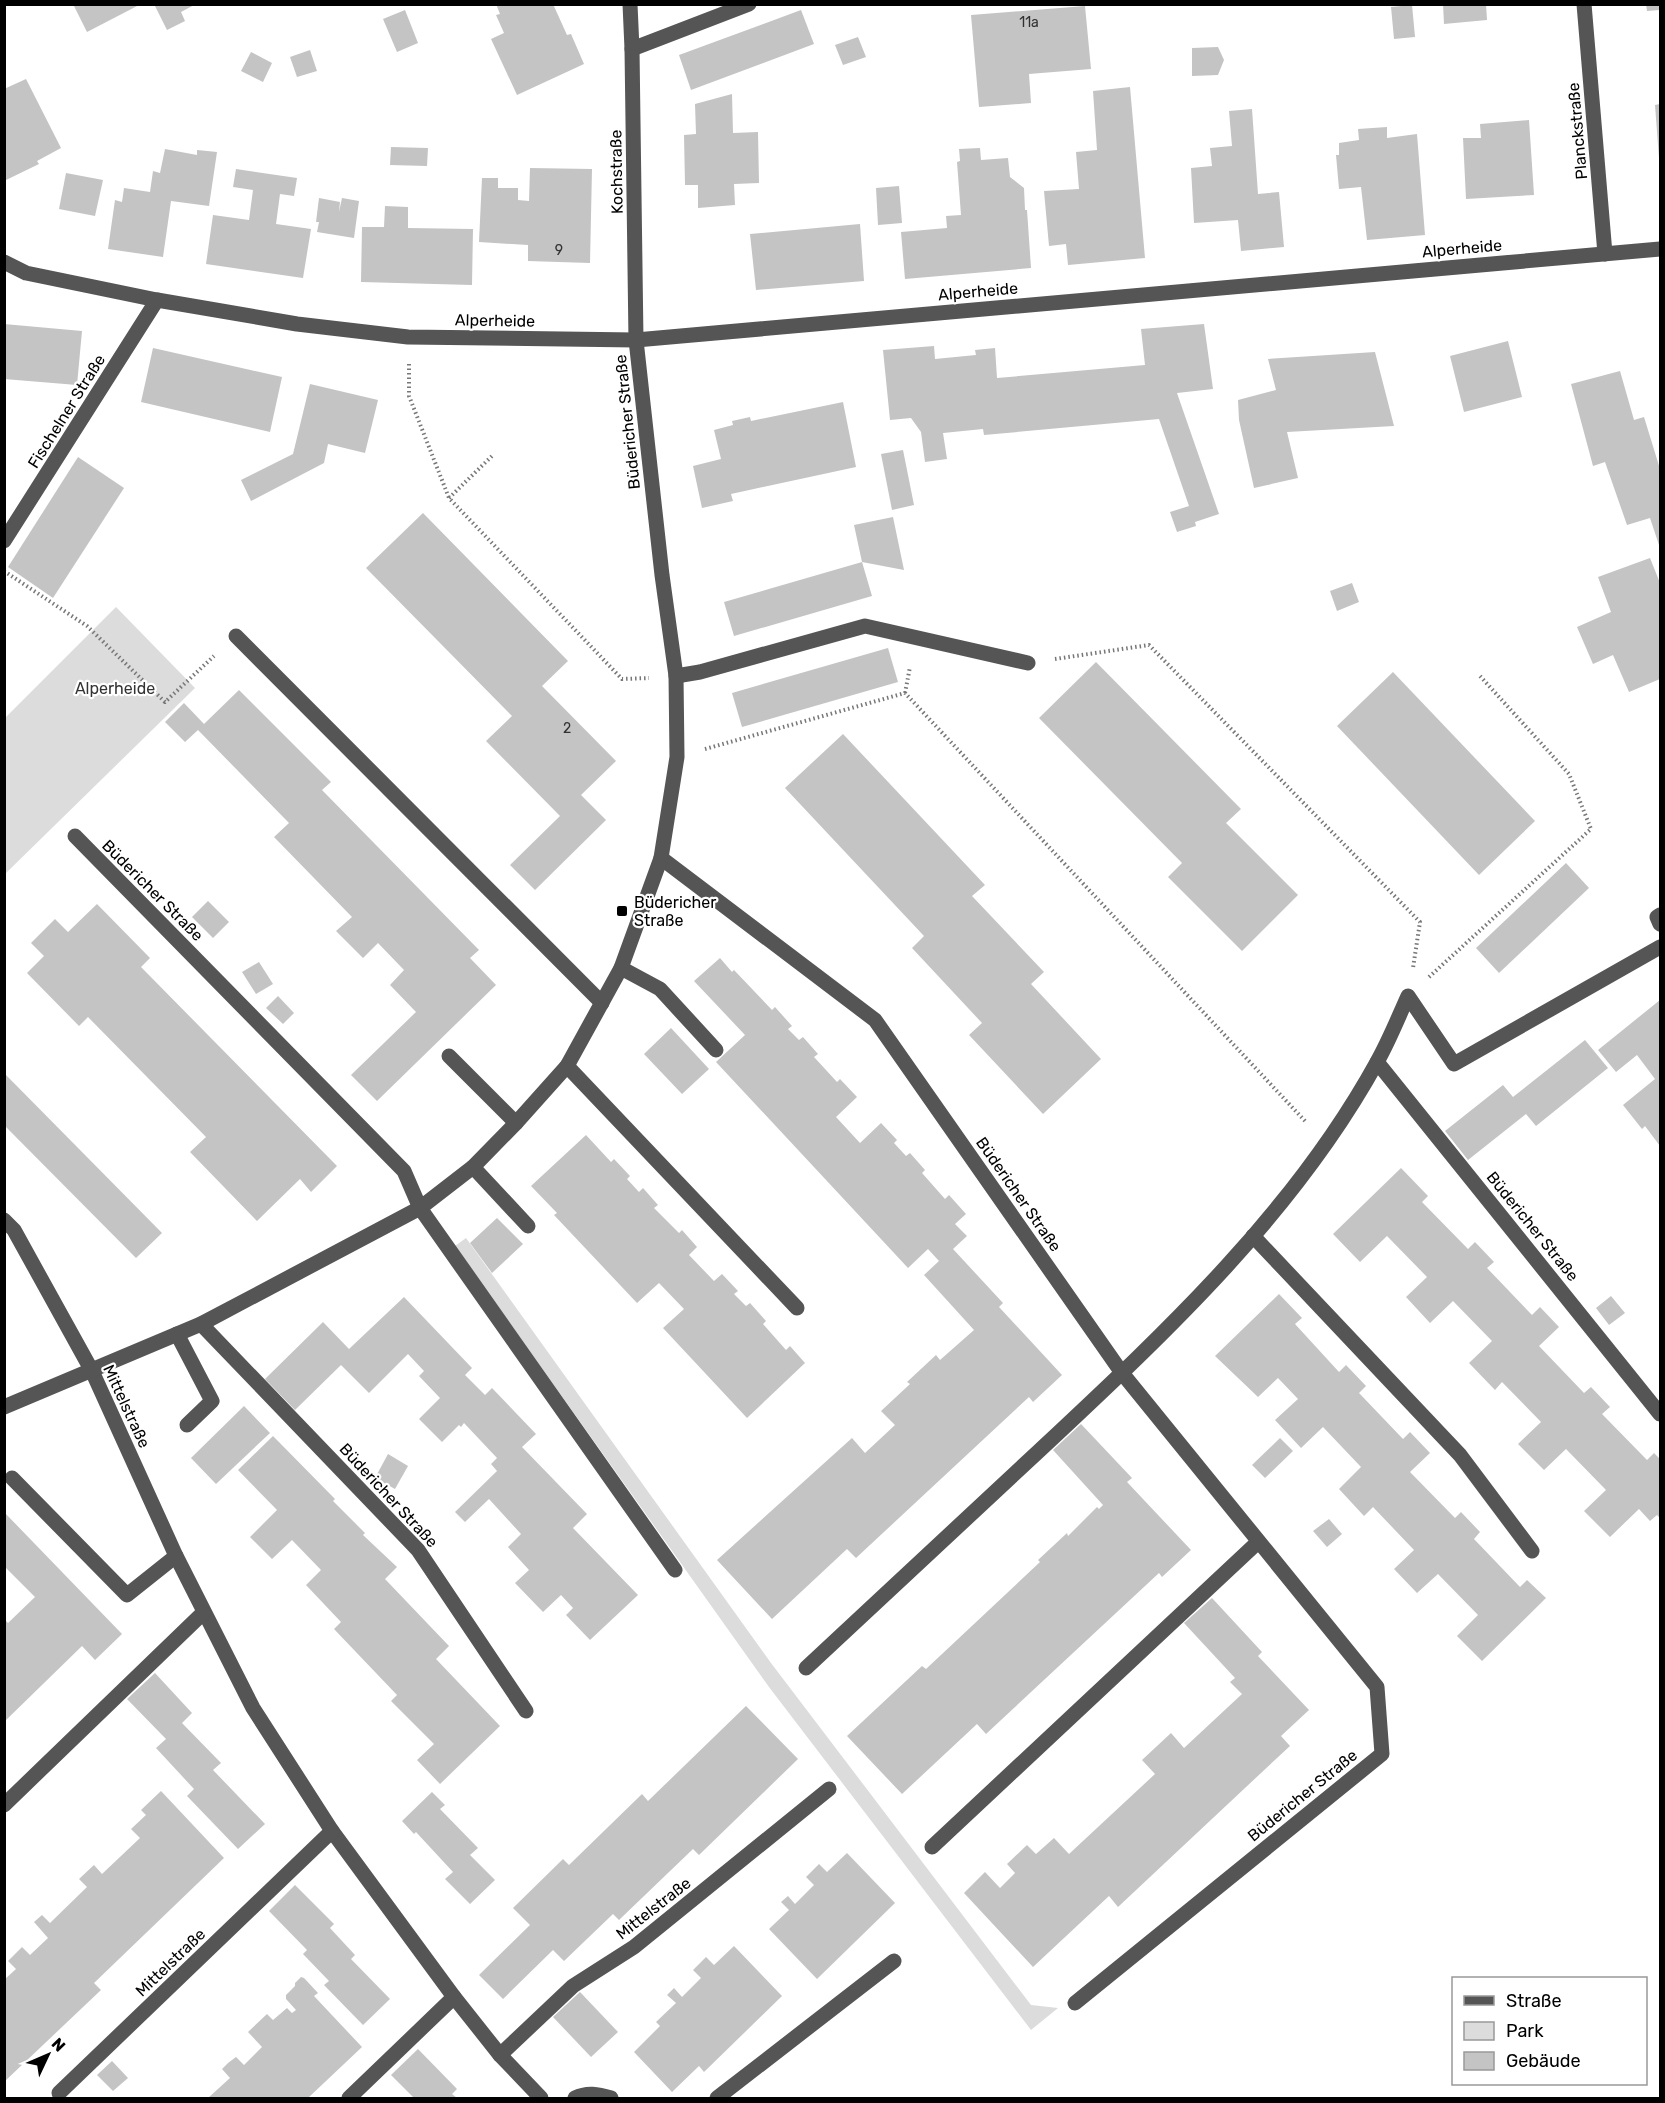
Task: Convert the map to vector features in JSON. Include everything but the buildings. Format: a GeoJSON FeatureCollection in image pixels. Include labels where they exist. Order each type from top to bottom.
{"type":"FeatureCollection","features":[{"type":"Feature","properties":{"kind":"street","name":"Kochstraße"},"geometry":{"type":"LineString","coordinates":[[630,4],[636,340]]}},
{"type":"Feature","properties":{"kind":"street"},"geometry":{"type":"LineString","coordinates":[[632,49],[749,4]]}},
{"type":"Feature","properties":{"kind":"street","name":"Planckstraße"},"geometry":{"type":"LineString","coordinates":[[1584,4],[1605,254]]}},
{"type":"Feature","properties":{"kind":"street","name":"Alperheide"},"geometry":{"type":"LineString","coordinates":[[157,300],[297,324],[408,337],[636,340],[1660,249]]}},
{"type":"Feature","properties":{"kind":"street"},"geometry":{"type":"LineString","coordinates":[[4,262],[26,273],[157,300]]}},
{"type":"Feature","properties":{"kind":"street","name":"Fischelner Straße"},"geometry":{"type":"LineString","coordinates":[[4,541],[157,300]]}},
{"type":"Feature","properties":{"kind":"street","name":"Büdericher Straße"},"geometry":{"type":"LineString","coordinates":[[4,1407],[201,1324],[420,1208],[474,1167],[567,1066],[621,968],[661,858],[677,757],[676,676],[662,574],[636,340]]}},
{"type":"Feature","properties":{"kind":"street"},"geometry":{"type":"LineString","coordinates":[[676,676],[700,672],[865,626],[1028,663]]}},
{"type":"Feature","properties":{"kind":"street"},"geometry":{"type":"LineString","coordinates":[[236,636],[602,1003]]}},
{"type":"Feature","properties":{"kind":"street","name":"Büdericher Straße"},"geometry":{"type":"LineString","coordinates":[[75,836],[404,1171],[420,1208],[675,1570]]}},
{"type":"Feature","properties":{"kind":"street","name":"Büdericher Straße"},"geometry":{"type":"LineString","coordinates":[[661,858],[875,1020],[1122,1373],[1377,1687],[1382,1754],[1075,2003]]}},
{"type":"Feature","properties":{"kind":"street"},"geometry":{"type":"LineString","coordinates":[[1660,915],[1657,917],[1660,924]]}},
{"type":"Feature","properties":{"kind":"street"},"geometry":{"type":"LineString","coordinates":[[1408,996],[1454,1064],[1660,947]]}},
{"type":"Feature","properties":{"kind":"street"},"geometry":{"type":"LineString","coordinates":[[621,968],[660,989],[716,1050]]}},
{"type":"Feature","properties":{"kind":"street"},"geometry":{"type":"LineString","coordinates":[[806,1668],[1122,1373],[1253,1236],[1289,1194],[1326,1143],[1377,1062],[1408,996]]}},
{"type":"Feature","properties":{"kind":"street"},"geometry":{"type":"LineString","coordinates":[[449,1056],[516,1123]]}},
{"type":"Feature","properties":{"kind":"street","name":"Büdericher Straße"},"geometry":{"type":"LineString","coordinates":[[1377,1062],[1660,1413]]}},
{"type":"Feature","properties":{"kind":"street"},"geometry":{"type":"LineString","coordinates":[[567,1066],[797,1308]]}},
{"type":"Feature","properties":{"kind":"street"},"geometry":{"type":"LineString","coordinates":[[474,1167],[528,1226]]}},
{"type":"Feature","properties":{"kind":"street","name":"Mittelstraße"},"geometry":{"type":"LineString","coordinates":[[4,1220],[14,1230],[92,1371],[176,1557],[253,1708],[332,1831],[454,1997],[500,2055],[541,2098]]}},
{"type":"Feature","properties":{"kind":"street"},"geometry":{"type":"LineString","coordinates":[[1253,1236],[1460,1455],[1532,1551]]}},
{"type":"Feature","properties":{"kind":"street","name":"Büdericher Straße"},"geometry":{"type":"LineString","coordinates":[[201,1324],[418,1550],[526,1711]]}},
{"type":"Feature","properties":{"kind":"street"},"geometry":{"type":"LineString","coordinates":[[177,1334],[212,1401],[187,1425]]}},
{"type":"Feature","properties":{"kind":"street"},"geometry":{"type":"LineString","coordinates":[[12,1478],[127,1594],[176,1557]]}},
{"type":"Feature","properties":{"kind":"street"},"geometry":{"type":"LineString","coordinates":[[932,1847],[1258,1542]]}},
{"type":"Feature","properties":{"kind":"street"},"geometry":{"type":"LineString","coordinates":[[4,1805],[203,1613]]}},
{"type":"Feature","properties":{"kind":"street","name":"Mittelstraße"},"geometry":{"type":"LineString","coordinates":[[500,2055],[573,1986],[634,1947],[829,1789]]}},
{"type":"Feature","properties":{"kind":"street","name":"Mittelstraße"},"geometry":{"type":"LineString","coordinates":[[59,2093],[332,1831]]}},
{"type":"Feature","properties":{"kind":"street"},"geometry":{"type":"LineString","coordinates":[[717,2098],[894,1961]]}},
{"type":"Feature","properties":{"kind":"street"},"geometry":{"type":"LineString","coordinates":[[349,2098],[454,1997]]}},
{"type":"Feature","properties":{"kind":"street"},"geometry":{"type":"LineString","coordinates":[[575,2098],[590,2094],[611,2098]]}},
{"type":"Feature","properties":{"kind":"path"},"geometry":{"type":"LineString","coordinates":[[408,337],[410,396],[449,498],[622,679],[676,676]]}},
{"type":"Feature","properties":{"kind":"path"},"geometry":{"type":"LineString","coordinates":[[449,498],[492,456]]}},
{"type":"Feature","properties":{"kind":"path"},"geometry":{"type":"LineString","coordinates":[[4,571],[87,626],[165,702],[236,636]]}},
{"type":"Feature","properties":{"kind":"path"},"geometry":{"type":"LineString","coordinates":[[1028,663],[1149,645],[1420,922],[1408,996]]}},
{"type":"Feature","properties":{"kind":"path"},"geometry":{"type":"LineString","coordinates":[[1408,996],[1591,829],[1569,774],[1480,676]]}},
{"type":"Feature","properties":{"kind":"path"},"geometry":{"type":"LineString","coordinates":[[677,757],[905,693],[1326,1143]]}},
{"type":"Feature","properties":{"kind":"green space","name":"Alperheide"},"geometry":{"type":"Polygon","coordinates":[[[116,607],[195,688],[5,874],[5,718],[116,607]]]}},
{"type":"Feature","properties":{"kind":"green space"},"geometry":{"type":"Polygon","coordinates":[[[466,1238],[771,1663],[1031,2005],[1058,2008],[1031,2030],[769,1687],[455,1246],[466,1238]]]}},
{"type":"Feature","properties":{"kind":"place","name":"Büdericher Straße"},"geometry":{"type":"Point","coordinates":[622,911]}}]}
